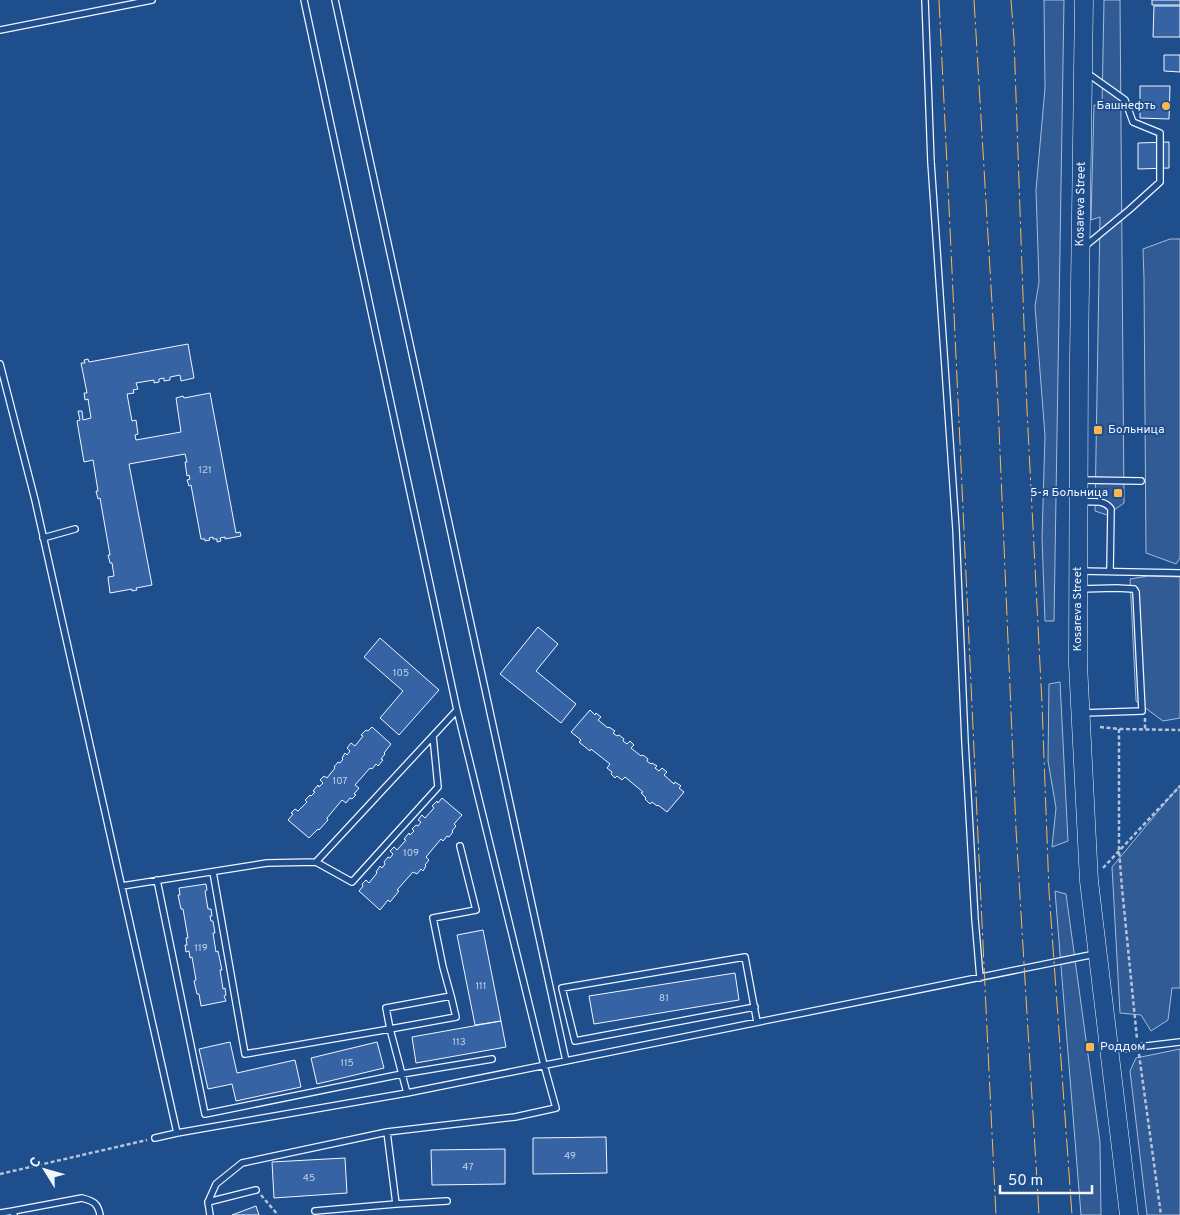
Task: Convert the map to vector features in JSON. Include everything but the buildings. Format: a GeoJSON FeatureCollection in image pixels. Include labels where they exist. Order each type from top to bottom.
{"type":"FeatureCollection","features":[{"type":"Feature","properties":{"kind":"main road","name":"Kosareva Street"},"geometry":{"type":"LineString","coordinates":[[1084,0],[1080,250],[1078,664],[1090,882],[1097,954],[1130,1215]]}},
{"type":"Feature","properties":{"kind":"lane"},"geometry":{"type":"LineString","coordinates":[[0,30],[152,0]]}},
{"type":"Feature","properties":{"kind":"lane"},"geometry":{"type":"LineString","coordinates":[[210,1215],[208,1202],[216,1184],[242,1163],[387,1132],[515,1117],[556,1108],[457,710],[304,0]]}},
{"type":"Feature","properties":{"kind":"lane"},"geometry":{"type":"LineString","coordinates":[[335,0],[566,1061]]}},
{"type":"Feature","properties":{"kind":"lane"},"geometry":{"type":"LineString","coordinates":[[925,0],[931,162],[956,529],[965,742],[980,978]]}},
{"type":"Feature","properties":{"kind":"lane"},"geometry":{"type":"LineString","coordinates":[[1080,250],[1160,182],[1160,133],[1133,122],[1125,100],[1083,71]]}},
{"type":"Feature","properties":{"kind":"lane"},"geometry":{"type":"LineString","coordinates":[[0,364],[44,538],[177,1133]]}},
{"type":"Feature","properties":{"kind":"lane"},"geometry":{"type":"LineString","coordinates":[[1079,480],[1141,481]]}},
{"type":"Feature","properties":{"kind":"lane"},"geometry":{"type":"LineString","coordinates":[[1079,502],[1102,502],[1108,504],[1111,509],[1110,571]]}},
{"type":"Feature","properties":{"kind":"lane"},"geometry":{"type":"LineString","coordinates":[[44,538],[75,529]]}},
{"type":"Feature","properties":{"kind":"lane"},"geometry":{"type":"LineString","coordinates":[[1078,571],[1180,573]]}},
{"type":"Feature","properties":{"kind":"lane"},"geometry":{"type":"LineString","coordinates":[[1078,589],[1116,588],[1134,589],[1136,592],[1142,711],[1080,714]]}},
{"type":"Feature","properties":{"kind":"lane"},"geometry":{"type":"LineString","coordinates":[[316,862],[457,710]]}},
{"type":"Feature","properties":{"kind":"lane"},"geometry":{"type":"LineString","coordinates":[[122,886],[267,863],[316,862],[352,882],[438,787],[433,736]]}},
{"type":"Feature","properties":{"kind":"lane"},"geometry":{"type":"LineString","coordinates":[[214,872],[245,1054],[456,1017],[433,918],[476,910],[460,846]]}},
{"type":"Feature","properties":{"kind":"lane"},"geometry":{"type":"LineString","coordinates":[[157,880],[205,1114],[402,1074],[492,1059]]}},
{"type":"Feature","properties":{"kind":"lane"},"geometry":{"type":"LineString","coordinates":[[155,1138],[407,1093],[1097,954]]}},
{"type":"Feature","properties":{"kind":"lane"},"geometry":{"type":"LineString","coordinates":[[755,1007],[575,1041],[562,988],[745,957],[755,1007],[757,1022]]}},
{"type":"Feature","properties":{"kind":"lane"},"geometry":{"type":"LineString","coordinates":[[407,1093],[386,1008],[451,996]]}},
{"type":"Feature","properties":{"kind":"lane"},"geometry":{"type":"LineString","coordinates":[[1110,1051],[1180,1042]]}},
{"type":"Feature","properties":{"kind":"lane"},"geometry":{"type":"LineString","coordinates":[[387,1132],[396,1204]]}},
{"type":"Feature","properties":{"kind":"lane"},"geometry":{"type":"LineString","coordinates":[[208,1202],[256,1190]]}},
{"type":"Feature","properties":{"kind":"lane"},"geometry":{"type":"LineString","coordinates":[[0,1213],[14,1213],[82,1198],[90,1200],[98,1207],[100,1215]]}},
{"type":"Feature","properties":{"kind":"lane"},"geometry":{"type":"LineString","coordinates":[[316,1211],[447,1201]]}},
{"type":"Feature","properties":{"kind":"path"},"geometry":{"type":"LineString","coordinates":[[1100,727],[1180,730]]}},
{"type":"Feature","properties":{"kind":"path"},"geometry":{"type":"LineString","coordinates":[[1119,729],[1119,850],[1122,888],[1138,1047],[1161,1215]]}},
{"type":"Feature","properties":{"kind":"path"},"geometry":{"type":"LineString","coordinates":[[1090,882],[1180,786]]}},
{"type":"Feature","properties":{"kind":"path"},"geometry":{"type":"LineString","coordinates":[[0,1174],[155,1138]]}},
{"type":"Feature","properties":{"kind":"path"},"geometry":{"type":"LineString","coordinates":[[256,1190],[278,1215]]}},
{"type":"Feature","properties":{"kind":"shaded area"},"geometry":{"type":"Polygon","coordinates":[[[1044,0],[1064,0],[1054,621],[1045,621],[1042,538],[1045,436],[1035,306],[1039,282],[1036,190],[1045,88],[1044,0]]]}},
{"type":"Feature","properties":{"kind":"shaded area"},"geometry":{"type":"Polygon","coordinates":[[[1104,0],[1120,0],[1124,503],[1107,515],[1095,511],[1100,217],[1091,220],[1094,105],[1102,106],[1104,0]]]}},
{"type":"Feature","properties":{"kind":"shaded area"},"geometry":{"type":"Polygon","coordinates":[[[1170,239],[1180,239],[1180,558],[1176,564],[1146,553],[1143,249],[1170,239]]]}},
{"type":"Feature","properties":{"kind":"shaded area"},"geometry":{"type":"Polygon","coordinates":[[[1148,576],[1180,577],[1180,718],[1163,721],[1136,701],[1130,579],[1148,576]]]}},
{"type":"Feature","properties":{"kind":"shaded area"},"geometry":{"type":"Polygon","coordinates":[[[1060,682],[1068,841],[1052,847],[1056,808],[1048,761],[1049,684],[1060,682]]]}},
{"type":"Feature","properties":{"kind":"shaded area"},"geometry":{"type":"Polygon","coordinates":[[[1180,785],[1180,988],[1172,988],[1168,1020],[1151,1031],[1141,1015],[1120,1013],[1112,867],[1180,785]]]}},
{"type":"Feature","properties":{"kind":"shaded area"},"geometry":{"type":"Polygon","coordinates":[[[1055,891],[1066,894],[1100,1142],[1101,1215],[1081,1215],[1055,891]]]}},
{"type":"Feature","properties":{"kind":"shaded area"},"geometry":{"type":"Polygon","coordinates":[[[1180,1049],[1180,1215],[1147,1215],[1130,1071],[1136,1058],[1180,1049]]]}},
{"type":"Feature","properties":{"kind":"power"},"geometry":{"type":"LineString","coordinates":[[939,0],[996,1215]]}},
{"type":"Feature","properties":{"kind":"power"},"geometry":{"type":"LineString","coordinates":[[974,0],[998,404],[1016,829],[1039,1215]]}},
{"type":"Feature","properties":{"kind":"power"},"geometry":{"type":"LineString","coordinates":[[1011,0],[1049,891],[1072,1215]]}},
{"type":"Feature","properties":{"kind":"place","name":"Башнефть"},"geometry":{"type":"Point","coordinates":[1166,106]}},
{"type":"Feature","properties":{"kind":"place","name":"Больница"},"geometry":{"type":"Point","coordinates":[1098,430]}},
{"type":"Feature","properties":{"kind":"place","name":"5-я Больница"},"geometry":{"type":"Point","coordinates":[1118,493]}},
{"type":"Feature","properties":{"kind":"place","name":"Роддом"},"geometry":{"type":"Point","coordinates":[1090,1047]}}]}
